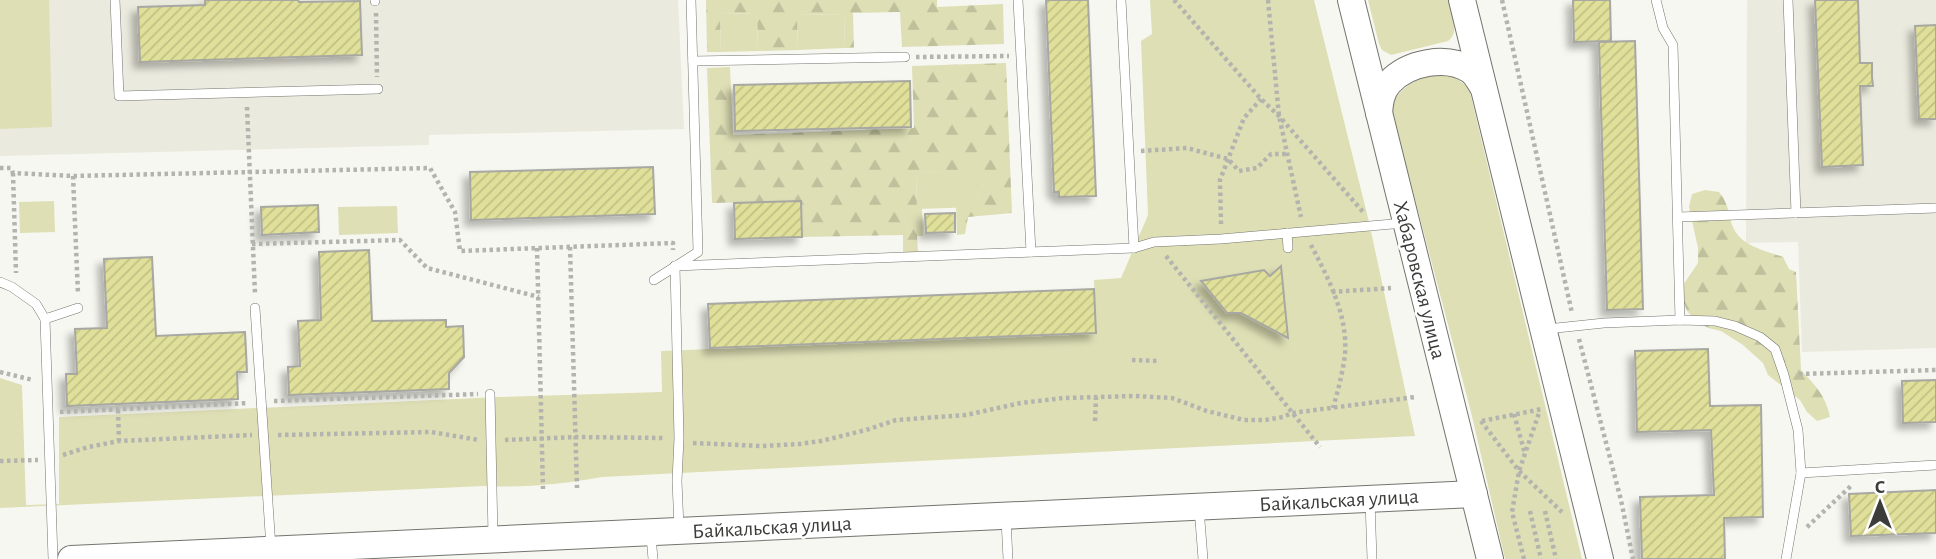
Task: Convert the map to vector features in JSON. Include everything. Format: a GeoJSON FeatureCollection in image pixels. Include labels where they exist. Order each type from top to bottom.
{"type":"FeatureCollection","features":[{"type":"Feature","properties":{"kind":"street","name":"Хабаровская улица"},"geometry":{"type":"LineString","coordinates":[[1350,0],[1490,559]]}},
{"type":"Feature","properties":{"kind":"street"},"geometry":{"type":"LineString","coordinates":[[1462,0],[1600,559]]}},
{"type":"Feature","properties":{"kind":"street"},"geometry":{"type":"LineString","coordinates":[[1379,115],[1381,98],[1388,84],[1400,73],[1416,66],[1437,62],[1457,63],[1473,72],[1484,89]]}},
{"type":"Feature","properties":{"kind":"street","name":"Байкальская улица"},"geometry":{"type":"LineString","coordinates":[[71,559],[1474,494]]}},
{"type":"Feature","properties":{"kind":"lane"},"geometry":{"type":"LineString","coordinates":[[115,0],[119,96],[378,89]]}},
{"type":"Feature","properties":{"kind":"lane"},"geometry":{"type":"LineString","coordinates":[[654,280],[698,253],[691,0]]}},
{"type":"Feature","properties":{"kind":"lane"},"geometry":{"type":"LineString","coordinates":[[1018,0],[1031,253]]}},
{"type":"Feature","properties":{"kind":"lane"},"geometry":{"type":"LineString","coordinates":[[1121,0],[1134,248]]}},
{"type":"Feature","properties":{"kind":"lane"},"geometry":{"type":"LineString","coordinates":[[1656,0],[1662,28],[1674,45],[1681,320]]}},
{"type":"Feature","properties":{"kind":"lane"},"geometry":{"type":"LineString","coordinates":[[1788,0],[1796,213]]}},
{"type":"Feature","properties":{"kind":"lane"},"geometry":{"type":"LineString","coordinates":[[693,61],[905,57]]}},
{"type":"Feature","properties":{"kind":"lane"},"geometry":{"type":"LineString","coordinates":[[1678,217],[1936,208]]}},
{"type":"Feature","properties":{"kind":"lane"},"geometry":{"type":"LineString","coordinates":[[675,266],[1134,248],[1154,242],[1222,239],[1406,223]]}},
{"type":"Feature","properties":{"kind":"lane"},"geometry":{"type":"LineString","coordinates":[[1287,233],[1288,248]]}},
{"type":"Feature","properties":{"kind":"lane"},"geometry":{"type":"LineString","coordinates":[[675,266],[679,531]]}},
{"type":"Feature","properties":{"kind":"lane"},"geometry":{"type":"LineString","coordinates":[[0,282],[36,304],[46,319],[53,559]]}},
{"type":"Feature","properties":{"kind":"lane"},"geometry":{"type":"LineString","coordinates":[[46,319],[78,308]]}},
{"type":"Feature","properties":{"kind":"lane"},"geometry":{"type":"LineString","coordinates":[[255,309],[271,550]]}},
{"type":"Feature","properties":{"kind":"lane"},"geometry":{"type":"LineString","coordinates":[[1542,330],[1576,325],[1715,321],[1760,337],[1775,349],[1798,430],[1801,473],[1786,559]]}},
{"type":"Feature","properties":{"kind":"lane"},"geometry":{"type":"LineString","coordinates":[[490,394],[494,540]]}},
{"type":"Feature","properties":{"kind":"lane"},"geometry":{"type":"LineString","coordinates":[[1801,473],[1936,466]]}},
{"type":"Feature","properties":{"kind":"lane"},"geometry":{"type":"LineString","coordinates":[[1370,499],[1372,559]]}},
{"type":"Feature","properties":{"kind":"lane"},"geometry":{"type":"LineString","coordinates":[[1199,507],[1203,559]]}},
{"type":"Feature","properties":{"kind":"lane"},"geometry":{"type":"LineString","coordinates":[[1005,516],[1008,559]]}},
{"type":"Feature","properties":{"kind":"lane"},"geometry":{"type":"LineString","coordinates":[[651,532],[653,559]]}},
{"type":"Feature","properties":{"kind":"path"},"geometry":{"type":"LineString","coordinates":[[1174,0],[1376,226]]}},
{"type":"Feature","properties":{"kind":"path"},"geometry":{"type":"LineString","coordinates":[[1268,0],[1279,116],[1304,232],[1328,278],[1345,338],[1342,372],[1334,408]]}},
{"type":"Feature","properties":{"kind":"path"},"geometry":{"type":"LineString","coordinates":[[1502,0],[1576,325],[1621,500],[1633,559]]}},
{"type":"Feature","properties":{"kind":"path"},"geometry":{"type":"LineString","coordinates":[[375,1],[378,89]]}},
{"type":"Feature","properties":{"kind":"path"},"geometry":{"type":"LineString","coordinates":[[905,57],[1021,56]]}},
{"type":"Feature","properties":{"kind":"path"},"geometry":{"type":"LineString","coordinates":[[246,92],[255,309]]}},
{"type":"Feature","properties":{"kind":"path"},"geometry":{"type":"LineString","coordinates":[[1222,239],[1220,180],[1244,118],[1261,99]]}},
{"type":"Feature","properties":{"kind":"path"},"geometry":{"type":"LineString","coordinates":[[1129,152],[1187,148],[1228,159],[1239,171],[1257,168],[1271,154],[1287,154]]}},
{"type":"Feature","properties":{"kind":"path"},"geometry":{"type":"LineString","coordinates":[[0,168],[11,168],[13,173],[16,290]]}},
{"type":"Feature","properties":{"kind":"path"},"geometry":{"type":"LineString","coordinates":[[13,173],[73,176],[430,168],[455,212],[460,251],[673,243],[675,266]]}},
{"type":"Feature","properties":{"kind":"path"},"geometry":{"type":"LineString","coordinates":[[73,176],[78,308]]}},
{"type":"Feature","properties":{"kind":"path"},"geometry":{"type":"LineString","coordinates":[[252,244],[400,240],[428,268],[539,297]]}},
{"type":"Feature","properties":{"kind":"path"},"geometry":{"type":"LineString","coordinates":[[1154,242],[1320,447]]}},
{"type":"Feature","properties":{"kind":"path"},"geometry":{"type":"LineString","coordinates":[[570,247],[577,488]]}},
{"type":"Feature","properties":{"kind":"path"},"geometry":{"type":"LineString","coordinates":[[537,248],[543,489]]}},
{"type":"Feature","properties":{"kind":"path"},"geometry":{"type":"LineString","coordinates":[[1332,292],[1391,288]]}},
{"type":"Feature","properties":{"kind":"path"},"geometry":{"type":"LineString","coordinates":[[1132,360],[1160,361]]}},
{"type":"Feature","properties":{"kind":"path"},"geometry":{"type":"LineString","coordinates":[[1784,375],[1936,370]]}},
{"type":"Feature","properties":{"kind":"path"},"geometry":{"type":"LineString","coordinates":[[0,372],[47,383]]}},
{"type":"Feature","properties":{"kind":"path"},"geometry":{"type":"LineString","coordinates":[[1095,421],[1096,397]]}},
{"type":"Feature","properties":{"kind":"path"},"geometry":{"type":"LineString","coordinates":[[0,461],[51,459],[119,441],[264,435],[431,432],[492,441],[576,437],[679,438],[695,444],[762,446],[800,444],[866,430],[896,420],[966,415],[1037,401],[1096,397],[1172,398],[1207,411],[1244,420],[1265,420],[1292,413],[1415,397]]}},
{"type":"Feature","properties":{"kind":"path"},"geometry":{"type":"LineString","coordinates":[[1474,422],[1543,408],[1519,471],[1512,512],[1524,559]]}},
{"type":"Feature","properties":{"kind":"path"},"geometry":{"type":"LineString","coordinates":[[118,410],[119,441]]}},
{"type":"Feature","properties":{"kind":"path"},"geometry":{"type":"LineString","coordinates":[[1514,414],[1525,454]]}},
{"type":"Feature","properties":{"kind":"path"},"geometry":{"type":"LineString","coordinates":[[1481,421],[1519,471],[1562,512]]}},
{"type":"Feature","properties":{"kind":"path"},"geometry":{"type":"LineString","coordinates":[[1788,544],[1869,469]]}},
{"type":"Feature","properties":{"kind":"path"},"geometry":{"type":"LineString","coordinates":[[1530,511],[1541,559]]}},
{"type":"Feature","properties":{"kind":"path"},"geometry":{"type":"LineString","coordinates":[[1545,512],[1556,559]]}},
{"type":"Feature","properties":{"kind":"shaded area"},"geometry":{"type":"Polygon","coordinates":[[[0,0],[678,0],[684,129],[429,135],[429,145],[0,156],[0,0]]]}},
{"type":"Feature","properties":{"kind":"shaded area"},"geometry":{"type":"Polygon","coordinates":[[[1747,0],[1936,0],[1936,348],[1802,352],[1798,242],[1746,243],[1747,0]]]}},
{"type":"Feature","properties":{"kind":"green space"},"geometry":{"type":"Polygon","coordinates":[[[0,0],[49,0],[52,127],[0,129],[0,0]]]}},
{"type":"Feature","properties":{"kind":"green space"},"geometry":{"type":"Polygon","coordinates":[[[706,0],[937,0],[937,7],[1003,4],[1004,44],[902,47],[900,12],[853,13],[854,48],[845,48],[844,14],[797,15],[798,50],[758,51],[757,13],[720,14],[721,52],[707,52],[706,0]]]}},
{"type":"Feature","properties":{"kind":"green space"},"geometry":{"type":"Polygon","coordinates":[[[1150,0],[1314,0],[1369,222],[1415,436],[602,477],[528,486],[0,508],[0,378],[22,385],[26,505],[59,504],[59,417],[662,392],[661,351],[1096,333],[1094,280],[1121,278],[1148,215],[1141,41],[1152,34],[1150,0]]]}},
{"type":"Feature","properties":{"kind":"green space"},"geometry":{"type":"Polygon","coordinates":[[[1368,0],[1448,0],[1454,33],[1448,41],[1391,55],[1382,50],[1379,44],[1368,0]]]}},
{"type":"Feature","properties":{"kind":"green space"},"geometry":{"type":"Polygon","coordinates":[[[757,13],[758,51],[721,52],[720,14],[757,13]]]}},
{"type":"Feature","properties":{"kind":"green space"},"geometry":{"type":"Polygon","coordinates":[[[844,14],[845,48],[798,50],[797,15],[844,14]]]}},
{"type":"Feature","properties":{"kind":"green space"},"geometry":{"type":"Polygon","coordinates":[[[1006,63],[1012,213],[968,217],[965,234],[957,235],[956,207],[978,206],[976,172],[916,173],[917,208],[922,208],[923,236],[917,236],[918,252],[903,253],[903,235],[802,237],[801,201],[712,203],[707,68],[730,67],[733,135],[914,128],[912,66],[1006,63]]]}},
{"type":"Feature","properties":{"kind":"green space"},"geometry":{"type":"Polygon","coordinates":[[[1430,75],[1451,77],[1469,88],[1582,559],[1505,559],[1471,412],[1391,108],[1391,103],[1403,89],[1430,75]]]}},
{"type":"Feature","properties":{"kind":"green space"},"geometry":{"type":"Polygon","coordinates":[[[977,171],[978,207],[917,209],[916,173],[977,171]]]}},
{"type":"Feature","properties":{"kind":"green space"},"geometry":{"type":"Polygon","coordinates":[[[1705,190],[1719,192],[1734,229],[1743,240],[1783,257],[1789,269],[1796,272],[1801,370],[1823,397],[1830,417],[1817,421],[1807,412],[1800,400],[1768,375],[1763,363],[1743,345],[1721,331],[1696,321],[1687,311],[1682,298],[1683,285],[1698,263],[1698,248],[1689,207],[1692,194],[1705,190]]]}},
{"type":"Feature","properties":{"kind":"green space"},"geometry":{"type":"Polygon","coordinates":[[[54,201],[55,232],[20,233],[19,202],[54,201]]]}},
{"type":"Feature","properties":{"kind":"green space"},"geometry":{"type":"Polygon","coordinates":[[[397,206],[398,233],[339,235],[338,207],[397,206]]]}},
{"type":"Feature","properties":{"kind":"building"},"geometry":{"type":"Polygon","coordinates":[[[205,0],[360,1],[362,55],[140,62],[138,7],[205,5],[205,0]]]}},
{"type":"Feature","properties":{"kind":"building"},"geometry":{"type":"Polygon","coordinates":[[[1046,0],[1088,0],[1096,196],[1059,197],[1059,192],[1054,192],[1046,0]]]}},
{"type":"Feature","properties":{"kind":"building"},"geometry":{"type":"Polygon","coordinates":[[[1573,0],[1610,0],[1611,41],[1574,42],[1573,0]]]}},
{"type":"Feature","properties":{"kind":"building"},"geometry":{"type":"Polygon","coordinates":[[[1815,0],[1858,0],[1860,63],[1872,63],[1873,86],[1860,86],[1863,165],[1822,167],[1815,0]]]}},
{"type":"Feature","properties":{"kind":"building"},"geometry":{"type":"Polygon","coordinates":[[[1936,25],[1936,119],[1919,119],[1915,26],[1936,25]]]}},
{"type":"Feature","properties":{"kind":"building"},"geometry":{"type":"Polygon","coordinates":[[[1635,41],[1643,309],[1607,310],[1599,42],[1635,41]]]}},
{"type":"Feature","properties":{"kind":"building"},"geometry":{"type":"Polygon","coordinates":[[[910,81],[911,127],[735,131],[734,85],[910,81]]]}},
{"type":"Feature","properties":{"kind":"building"},"geometry":{"type":"Polygon","coordinates":[[[653,167],[655,214],[471,220],[470,172],[653,167]]]}},
{"type":"Feature","properties":{"kind":"building"},"geometry":{"type":"Polygon","coordinates":[[[801,201],[802,237],[735,239],[734,203],[801,201]]]}},
{"type":"Feature","properties":{"kind":"building"},"geometry":{"type":"Polygon","coordinates":[[[318,205],[319,232],[262,235],[261,207],[318,205]]]}},
{"type":"Feature","properties":{"kind":"building"},"geometry":{"type":"Polygon","coordinates":[[[955,213],[955,232],[926,233],[925,214],[955,213]]]}},
{"type":"Feature","properties":{"kind":"building"},"geometry":{"type":"Polygon","coordinates":[[[369,250],[372,321],[446,320],[446,327],[463,326],[464,357],[449,373],[449,389],[289,395],[288,367],[300,366],[298,321],[321,320],[319,252],[369,250]]]}},
{"type":"Feature","properties":{"kind":"building"},"geometry":{"type":"Polygon","coordinates":[[[152,257],[156,336],[245,332],[247,372],[237,372],[238,399],[67,406],[66,374],[77,374],[75,329],[107,328],[104,259],[152,257]]]}},
{"type":"Feature","properties":{"kind":"building"},"geometry":{"type":"Polygon","coordinates":[[[1281,266],[1288,338],[1241,313],[1227,313],[1201,281],[1264,270],[1270,276],[1281,266]]]}},
{"type":"Feature","properties":{"kind":"building"},"geometry":{"type":"Polygon","coordinates":[[[1094,289],[1096,333],[710,348],[708,304],[1094,289]]]}},
{"type":"Feature","properties":{"kind":"building"},"geometry":{"type":"Polygon","coordinates":[[[1708,349],[1710,406],[1761,405],[1763,517],[1724,518],[1725,559],[1642,559],[1640,497],[1714,495],[1711,430],[1637,432],[1635,351],[1708,349]]]}},
{"type":"Feature","properties":{"kind":"building"},"geometry":{"type":"Polygon","coordinates":[[[1936,380],[1936,422],[1903,423],[1902,381],[1936,380]]]}},
{"type":"Feature","properties":{"kind":"building"},"geometry":{"type":"Polygon","coordinates":[[[1936,490],[1936,533],[1851,536],[1849,494],[1936,490]]]}}]}
